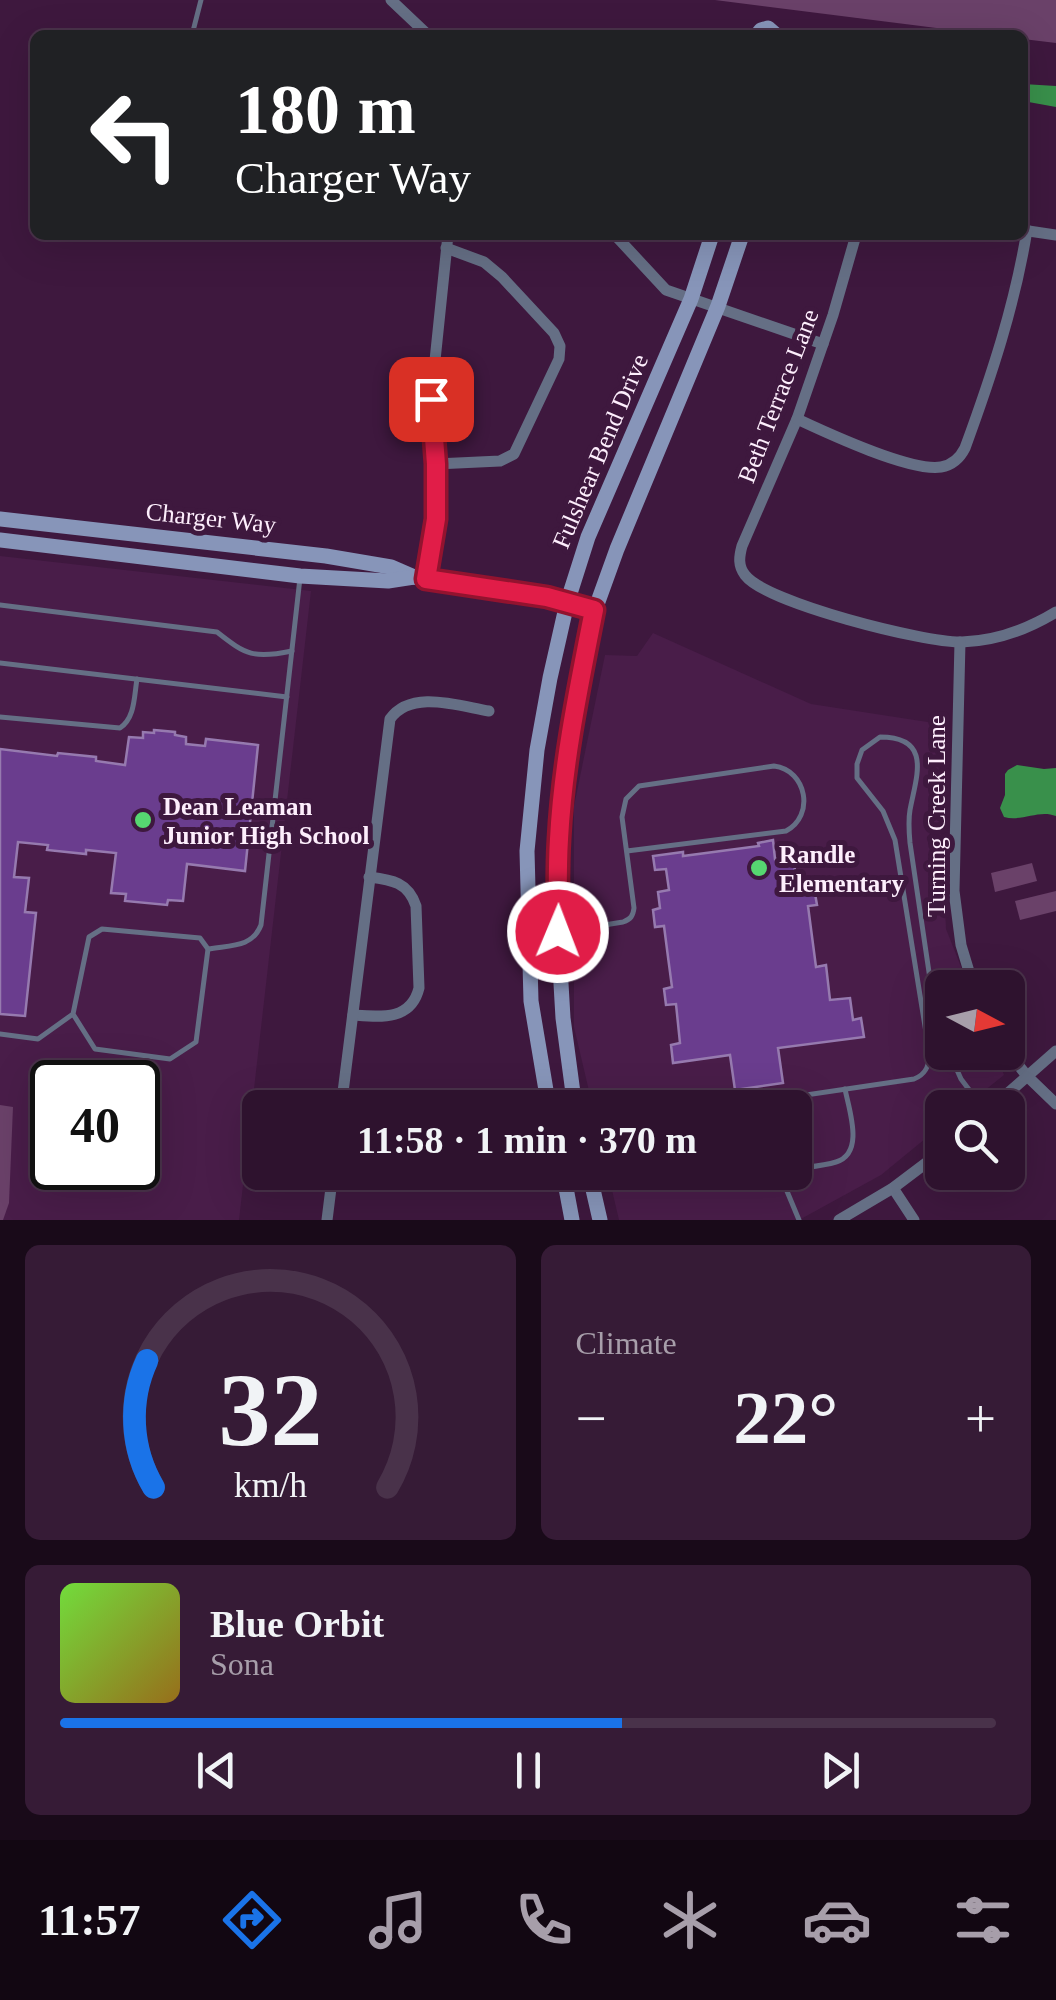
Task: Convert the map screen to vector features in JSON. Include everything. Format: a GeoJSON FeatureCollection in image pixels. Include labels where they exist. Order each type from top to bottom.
{"type":"FeatureCollection","features":[{"type":"Feature","properties":{"kind":"street"},"geometry":{"type":"LineString","coordinates":[[391,0],[423,30]]}},
{"type":"Feature","properties":{"kind":"street"},"geometry":{"type":"LineString","coordinates":[[1028,230],[1056,235]]}},
{"type":"Feature","properties":{"kind":"street"},"geometry":{"type":"LineString","coordinates":[[620,240],[666,290],[823,344]]}},
{"type":"Feature","properties":{"kind":"street","name":"Fulshear Bend Drive"},"geometry":{"type":"LineString","coordinates":[[546,1090],[531,1001],[527,852],[536,750],[568,603],[588,538],[690,299],[710,240]]}},
{"type":"Feature","properties":{"kind":"street","name":"Fulshear Bend Drive"},"geometry":{"type":"LineString","coordinates":[[573,1090],[558,932],[559,839],[577,693],[594,610],[718,306],[740,240]]}},
{"type":"Feature","properties":{"kind":"street","name":"Beth Terrace Lane"},"geometry":{"type":"LineString","coordinates":[[854,240],[798,420],[742,546],[739,561],[757,586],[840,618],[912,636],[960,642]]}},
{"type":"Feature","properties":{"kind":"street"},"geometry":{"type":"LineString","coordinates":[[798,420],[902,460],[931,467],[956,460],[963,452],[980,406],[1019,278],[1024,240]]}},
{"type":"Feature","properties":{"kind":"street"},"geometry":{"type":"LineString","coordinates":[[420,578],[436,519],[431,399],[447,242],[502,277],[554,333],[560,346],[559,359],[514,454],[500,461],[436,464]]}},
{"type":"Feature","properties":{"kind":"street","name":"Charger Way"},"geometry":{"type":"LineString","coordinates":[[0,519],[303,553],[391,566],[420,578]]}},
{"type":"Feature","properties":{"kind":"street","name":"Charger Way"},"geometry":{"type":"LineString","coordinates":[[0,540],[300,576],[388,581],[420,578],[547,597],[594,610]]}},
{"type":"Feature","properties":{"kind":"street"},"geometry":{"type":"LineString","coordinates":[[300,576],[303,553]]}},
{"type":"Feature","properties":{"kind":"street"},"geometry":{"type":"LineString","coordinates":[[960,642],[1019,630],[1056,612]]}},
{"type":"Feature","properties":{"kind":"street","name":"Turning Creek Lane"},"geometry":{"type":"LineString","coordinates":[[960,642],[954,890],[969,970]]}},
{"type":"Feature","properties":{"kind":"street"},"geometry":{"type":"LineString","coordinates":[[343,1090],[389,723],[399,708],[420,702],[489,712]]}},
{"type":"Feature","properties":{"kind":"street"},"geometry":{"type":"LineString","coordinates":[[353,1015],[402,1013],[414,1001],[419,988],[413,897],[398,882],[370,877]]}},
{"type":"Feature","properties":{"kind":"street"},"geometry":{"type":"LineString","coordinates":[[1012,1090],[1056,1052]]}},
{"type":"Feature","properties":{"kind":"street"},"geometry":{"type":"LineString","coordinates":[[1022,1070],[1056,1104]]}},
{"type":"Feature","properties":{"kind":"street"},"geometry":{"type":"LineString","coordinates":[[839,1220],[925,1164]]}},
{"type":"Feature","properties":{"kind":"street"},"geometry":{"type":"LineString","coordinates":[[893,1188],[914,1220]]}},
{"type":"Feature","properties":{"kind":"street"},"geometry":{"type":"LineString","coordinates":[[327,1220],[331,1190]]}},
{"type":"Feature","properties":{"kind":"street"},"geometry":{"type":"LineString","coordinates":[[566,1190],[572,1220]]}},
{"type":"Feature","properties":{"kind":"street"},"geometry":{"type":"LineString","coordinates":[[593,1190],[600,1220]]}},
{"type":"Feature","properties":{"kind":"lane"},"geometry":{"type":"LineString","coordinates":[[193,30],[201,0]]}},
{"type":"Feature","properties":{"kind":"lane"},"geometry":{"type":"LineString","coordinates":[[208,949],[247,943],[254,939],[260,925],[300,576]]}},
{"type":"Feature","properties":{"kind":"lane"},"geometry":{"type":"LineString","coordinates":[[0,604],[217,632],[243,652],[272,655],[292,651]]}},
{"type":"Feature","properties":{"kind":"lane"},"geometry":{"type":"LineString","coordinates":[[0,664],[286,697]]}},
{"type":"Feature","properties":{"kind":"lane"},"geometry":{"type":"LineString","coordinates":[[0,717],[120,728],[132,714],[137,679]]}},
{"type":"Feature","properties":{"kind":"lane"},"geometry":{"type":"LineString","coordinates":[[925,1037],[895,840],[883,812],[857,778],[862,750],[880,737],[901,740],[912,748],[919,761],[909,816],[910,843],[929,970]]}},
{"type":"Feature","properties":{"kind":"lane"},"geometry":{"type":"LineString","coordinates":[[558,932],[630,920],[634,908],[627,852],[623,809],[639,786],[774,766],[789,770],[800,781],[803,813],[793,828],[786,831],[627,852]]}},
{"type":"Feature","properties":{"kind":"lane"},"geometry":{"type":"LineString","coordinates":[[0,1034],[38,1039],[73,1014],[89,936],[102,929],[200,938],[208,949],[196,1042],[170,1059],[95,1050],[73,1014]]}},
{"type":"Feature","properties":{"kind":"lane"},"geometry":{"type":"LineString","coordinates":[[812,1094],[918,1077],[926,1070]]}},
{"type":"Feature","properties":{"kind":"lane"},"geometry":{"type":"LineString","coordinates":[[812,1166],[839,1162],[849,1154],[853,1140],[845,1089]]}},
{"type":"Feature","properties":{"kind":"lane"},"geometry":{"type":"LineString","coordinates":[[786,1190],[798,1220]]}},
{"type":"Feature","properties":{"kind":"shaded area"},"geometry":{"type":"Polygon","coordinates":[[[715,0],[1056,0],[1056,43],[1028,40],[1028,30],[952,30],[715,0]]]}},
{"type":"Feature","properties":{"kind":"shaded area"},"geometry":{"type":"Polygon","coordinates":[[[1028,84],[1056,86],[1056,107],[1028,102],[1028,84]]]}},
{"type":"Feature","properties":{"kind":"shaded area","name":"Dean Leaman Junior High School"},"geometry":{"type":"Polygon","coordinates":[[[0,556],[311,591],[254,1090],[242,1090],[239,1220],[0,1220],[0,556]]]}},
{"type":"Feature","properties":{"kind":"shaded area","name":"Randle Elementary"},"geometry":{"type":"Polygon","coordinates":[[[653,633],[811,704],[934,723],[946,929],[962,970],[925,970],[925,1070],[1002,1070],[1004,1075],[985,1090],[925,1090],[925,1139],[881,1175],[799,1220],[619,1220],[612,1190],[812,1190],[812,1090],[589,1090],[574,1027],[574,806],[605,655],[637,656],[653,633]]]}},
{"type":"Feature","properties":{"kind":"shaded area"},"geometry":{"type":"Polygon","coordinates":[[[1017,765],[1056,768],[1056,816],[1004,817],[1000,808],[1005,795],[1005,774],[1017,765]]]}},
{"type":"Feature","properties":{"kind":"shaded area"},"geometry":{"type":"Polygon","coordinates":[[[1032,863],[1037,881],[995,892],[991,873],[1032,863]]]}},
{"type":"Feature","properties":{"kind":"shaded area"},"geometry":{"type":"Polygon","coordinates":[[[1056,891],[1056,911],[1020,920],[1015,901],[1056,891]]]}},
{"type":"Feature","properties":{"kind":"shaded area"},"geometry":{"type":"Polygon","coordinates":[[[0,1105],[13,1107],[9,1203],[3,1220],[0,1220],[0,1105]]]}},
{"type":"Feature","properties":{"kind":"building"},"geometry":{"type":"Polygon","coordinates":[[[143,732],[175,732],[186,737],[186,744],[205,746],[206,739],[258,745],[245,871],[187,864],[183,901],[168,900],[167,905],[125,901],[126,894],[111,893],[116,853],[47,850],[48,845],[18,842],[14,877],[29,878],[25,912],[36,913],[25,1016],[0,1014],[0,749],[96,757],[96,761],[125,765],[129,737],[143,738],[143,732]]]}},
{"type":"Feature","properties":{"kind":"building"},"geometry":{"type":"Polygon","coordinates":[[[773,840],[775,859],[793,857],[798,890],[814,888],[817,905],[808,906],[816,967],[826,965],[830,1000],[850,998],[853,1020],[861,1018],[864,1037],[778,1048],[783,1083],[735,1090],[730,1055],[673,1063],[671,1045],[680,1043],[676,1004],[666,1005],[664,989],[672,987],[664,926],[655,927],[653,910],[660,908],[658,892],[669,890],[666,869],[655,870],[653,856],[683,852],[683,856],[759,846],[758,843],[773,840]]]}},
{"type":"Feature","properties":{"kind":"place","name":"Dean Leaman Junior High School"},"geometry":{"type":"Point","coordinates":[143,820]}},
{"type":"Feature","properties":{"kind":"place","name":"Randle Elementary"},"geometry":{"type":"Point","coordinates":[759,868]}},
{"type":"Feature","properties":{"kind":"route"},"geometry":{"type":"LineString","coordinates":[[431,399],[436,519],[426,579],[547,597],[594,610],[577,693],[565,783],[559,839],[558,932]]}}]}
